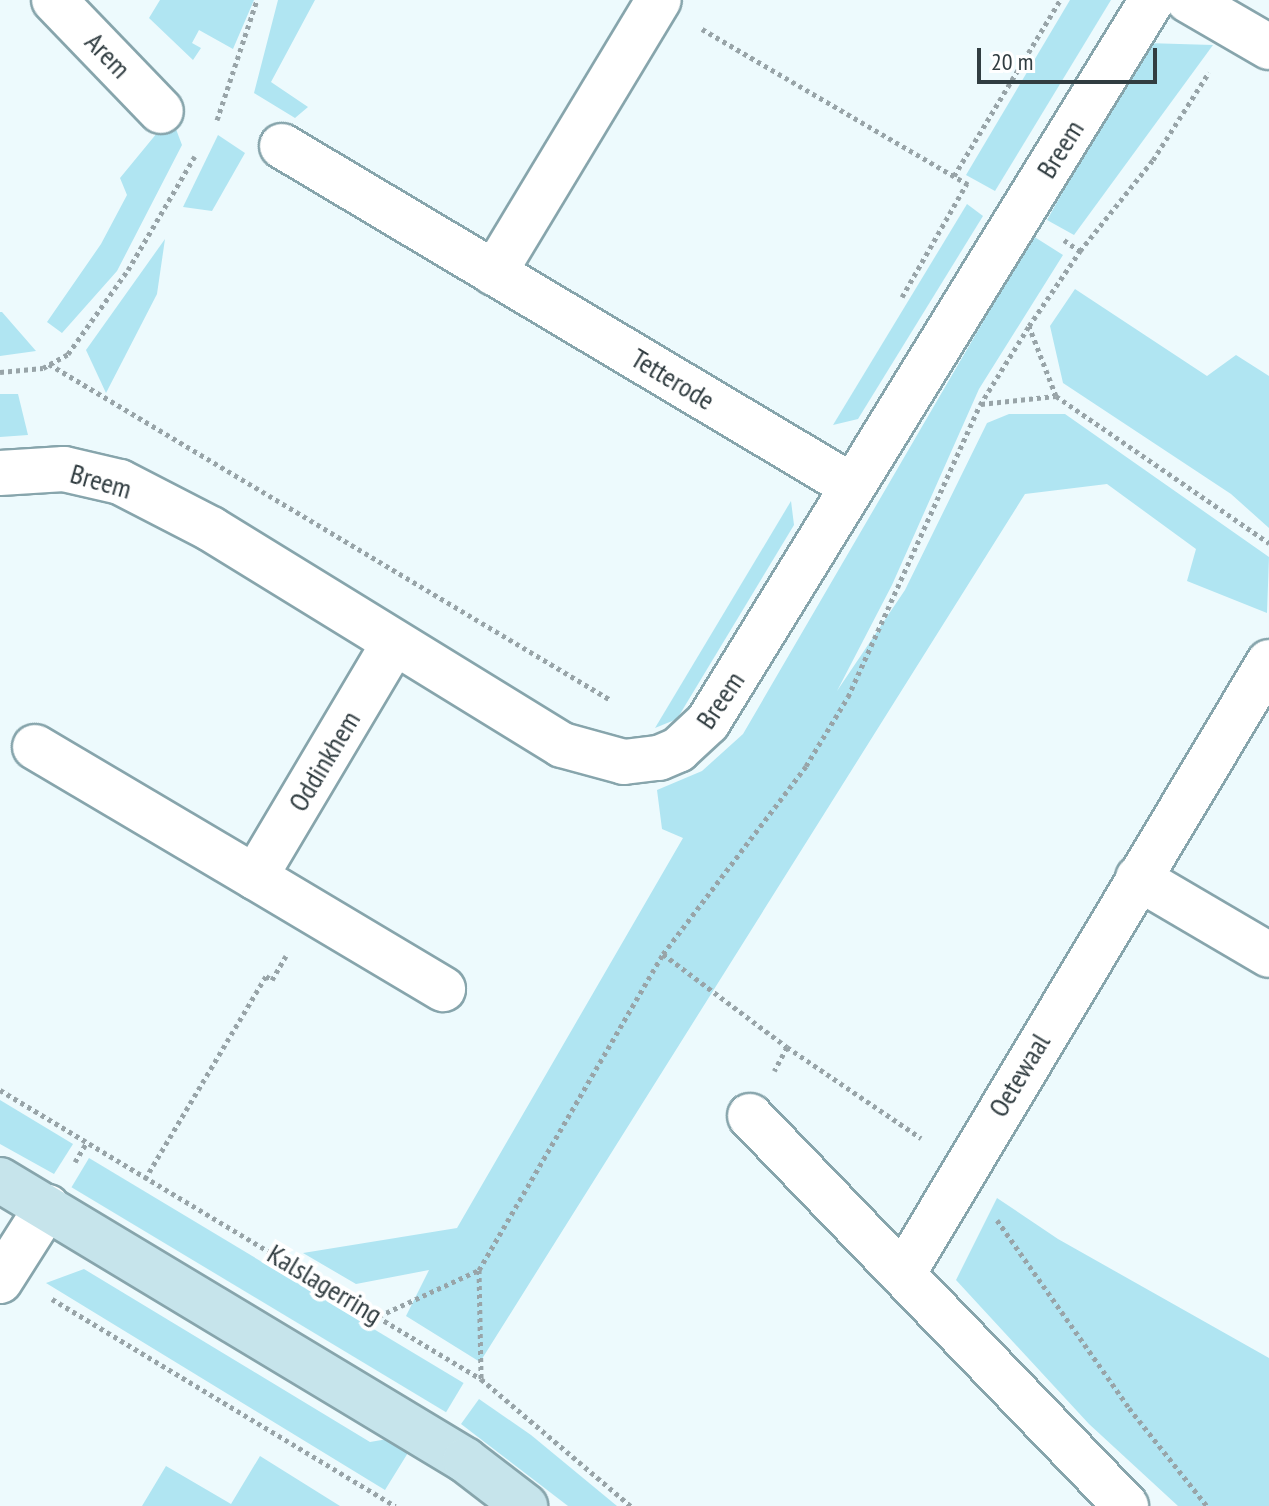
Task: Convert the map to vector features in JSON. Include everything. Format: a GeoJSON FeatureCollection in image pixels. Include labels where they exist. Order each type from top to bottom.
{"type":"FeatureCollection","features":[{"type":"Feature","properties":{"kind":"street","name":"Arem"},"geometry":{"type":"LineString","coordinates":[[54,0],[161,111]]}},
{"type":"Feature","properties":{"kind":"street","name":"Breem"},"geometry":{"type":"LineString","coordinates":[[0,473],[64,469],[120,482],[211,529],[393,645],[581,753],[624,762],[659,758],[686,744],[708,722],[1152,0]]}},
{"type":"Feature","properties":{"kind":"street"},"geometry":{"type":"LineString","coordinates":[[1188,0],[1269,47]]}},
{"type":"Feature","properties":{"kind":"street"},"geometry":{"type":"LineString","coordinates":[[494,273],[658,1]]}},
{"type":"Feature","properties":{"kind":"street","name":"Tetterode"},"geometry":{"type":"LineString","coordinates":[[282,146],[852,486]]}},
{"type":"Feature","properties":{"kind":"street","name":"Oddinkhem"},"geometry":{"type":"LineString","coordinates":[[255,877],[393,645]]}},
{"type":"Feature","properties":{"kind":"street","name":"Oetewaal"},"geometry":{"type":"LineString","coordinates":[[903,1274],[1269,662]]}},
{"type":"Feature","properties":{"kind":"street"},"geometry":{"type":"LineString","coordinates":[[35,747],[443,989]]}},
{"type":"Feature","properties":{"kind":"street"},"geometry":{"type":"LineString","coordinates":[[1138,878],[1269,955]]}},
{"type":"Feature","properties":{"kind":"street"},"geometry":{"type":"LineString","coordinates":[[750,1116],[1126,1506]]}},
{"type":"Feature","properties":{"kind":"street"},"geometry":{"type":"LineString","coordinates":[[0,1180],[465,1460],[525,1506]]}},
{"type":"Feature","properties":{"kind":"street"},"geometry":{"type":"LineString","coordinates":[[3,1276],[47,1207]]}},
{"type":"Feature","properties":{"kind":"path"},"geometry":{"type":"LineString","coordinates":[[208,134],[216,122],[257,0]]}},
{"type":"Feature","properties":{"kind":"path"},"geometry":{"type":"LineString","coordinates":[[954,176],[1060,0]]}},
{"type":"Feature","properties":{"kind":"path"},"geometry":{"type":"LineString","coordinates":[[658,1],[954,176],[1021,212],[1080,251]]}},
{"type":"Feature","properties":{"kind":"path"},"geometry":{"type":"LineString","coordinates":[[481,1379],[479,1270],[663,954],[806,766],[848,697],[980,405],[1080,251],[1153,160],[1214,64]]}},
{"type":"Feature","properties":{"kind":"path"},"geometry":{"type":"LineString","coordinates":[[161,111],[179,101],[272,153],[282,146]]}},
{"type":"Feature","properties":{"kind":"path"},"geometry":{"type":"LineString","coordinates":[[0,372],[49,364],[68,354],[128,270],[201,146]]}},
{"type":"Feature","properties":{"kind":"path"},"geometry":{"type":"LineString","coordinates":[[1029,326],[1056,396],[1269,543]]}},
{"type":"Feature","properties":{"kind":"path"},"geometry":{"type":"LineString","coordinates":[[49,364],[622,707]]}},
{"type":"Feature","properties":{"kind":"path"},"geometry":{"type":"LineString","coordinates":[[980,405],[1056,396]]}},
{"type":"Feature","properties":{"kind":"path"},"geometry":{"type":"LineString","coordinates":[[145,1179],[266,976],[272,980],[313,911]]}},
{"type":"Feature","properties":{"kind":"path"},"geometry":{"type":"LineString","coordinates":[[663,954],[787,1047],[926,1141]]}},
{"type":"Feature","properties":{"kind":"path"},"geometry":{"type":"LineString","coordinates":[[750,1116],[787,1047]]}},
{"type":"Feature","properties":{"kind":"path","name":"Kalslagerring"},"geometry":{"type":"LineString","coordinates":[[0,1090],[481,1379],[631,1506]]}},
{"type":"Feature","properties":{"kind":"path"},"geometry":{"type":"LineString","coordinates":[[987,1207],[1129,1408],[1207,1506]]}},
{"type":"Feature","properties":{"kind":"path"},"geometry":{"type":"LineString","coordinates":[[379,1316],[479,1270]]}},
{"type":"Feature","properties":{"kind":"path"},"geometry":{"type":"LineString","coordinates":[[3,1276],[392,1505]]}},
{"type":"Feature","properties":{"kind":"shaded area"},"geometry":{"type":"Polygon","coordinates":[[[160,0],[254,0],[233,49],[199,30],[192,43],[201,48],[193,60],[149,18],[160,0]]]}},
{"type":"Feature","properties":{"kind":"shaded area"},"geometry":{"type":"Polygon","coordinates":[[[278,0],[315,0],[271,82],[308,107],[295,118],[254,93],[278,0]]]}},
{"type":"Feature","properties":{"kind":"shaded area"},"geometry":{"type":"Polygon","coordinates":[[[1070,0],[1111,0],[995,191],[966,175],[1070,0]]]}},
{"type":"Feature","properties":{"kind":"shaded area"},"geometry":{"type":"Polygon","coordinates":[[[1146,43],[1213,45],[1074,235],[1047,220],[1146,43]]]}},
{"type":"Feature","properties":{"kind":"shaded area"},"geometry":{"type":"Polygon","coordinates":[[[171,116],[182,145],[117,271],[62,333],[47,322],[101,244],[127,195],[120,178],[171,116]]]}},
{"type":"Feature","properties":{"kind":"shaded area"},"geometry":{"type":"Polygon","coordinates":[[[218,135],[245,153],[212,211],[183,207],[218,135]]]}},
{"type":"Feature","properties":{"kind":"shaded area"},"geometry":{"type":"Polygon","coordinates":[[[967,204],[983,216],[858,419],[833,425],[967,204]]]}},
{"type":"Feature","properties":{"kind":"shaded area"},"geometry":{"type":"Polygon","coordinates":[[[1033,236],[1063,255],[979,389],[892,585],[837,691],[905,590],[987,423],[1009,414],[1065,414],[1269,557],[1267,613],[1187,581],[1196,549],[1107,484],[1025,494],[480,1362],[406,1316],[429,1270],[356,1284],[303,1253],[457,1228],[683,838],[662,829],[657,790],[702,771],[743,734],[1033,236]]]}},
{"type":"Feature","properties":{"kind":"shaded area"},"geometry":{"type":"Polygon","coordinates":[[[165,239],[157,294],[106,393],[86,350],[165,239]]]}},
{"type":"Feature","properties":{"kind":"shaded area"},"geometry":{"type":"Polygon","coordinates":[[[1075,289],[1207,376],[1236,355],[1269,376],[1269,528],[1231,494],[1063,383],[1050,326],[1075,289]]]}},
{"type":"Feature","properties":{"kind":"shaded area"},"geometry":{"type":"Polygon","coordinates":[[[2,312],[36,351],[0,356],[2,312]]]}},
{"type":"Feature","properties":{"kind":"shaded area"},"geometry":{"type":"Polygon","coordinates":[[[0,394],[18,394],[28,435],[0,437],[0,394]]]}},
{"type":"Feature","properties":{"kind":"shaded area"},"geometry":{"type":"Polygon","coordinates":[[[791,501],[794,525],[677,719],[655,728],[791,501]]]}},
{"type":"Feature","properties":{"kind":"shaded area"},"geometry":{"type":"Polygon","coordinates":[[[0,1100],[73,1144],[54,1174],[0,1144],[0,1100]]]}},
{"type":"Feature","properties":{"kind":"shaded area"},"geometry":{"type":"Polygon","coordinates":[[[89,1158],[464,1383],[446,1412],[71,1187],[89,1158]]]}},
{"type":"Feature","properties":{"kind":"shaded area"},"geometry":{"type":"Polygon","coordinates":[[[997,1198],[1058,1239],[1269,1358],[1269,1506],[1178,1506],[1089,1424],[956,1280],[997,1198]]]}},
{"type":"Feature","properties":{"kind":"shaded area"},"geometry":{"type":"Polygon","coordinates":[[[84,1269],[370,1442],[399,1437],[414,1443],[385,1490],[46,1283],[84,1269]]]}},
{"type":"Feature","properties":{"kind":"shaded area"},"geometry":{"type":"Polygon","coordinates":[[[479,1399],[531,1435],[617,1506],[568,1506],[461,1424],[479,1399]]]}},
{"type":"Feature","properties":{"kind":"shaded area"},"geometry":{"type":"Polygon","coordinates":[[[260,1456],[340,1506],[142,1506],[166,1466],[231,1504],[260,1456]]]}}]}
